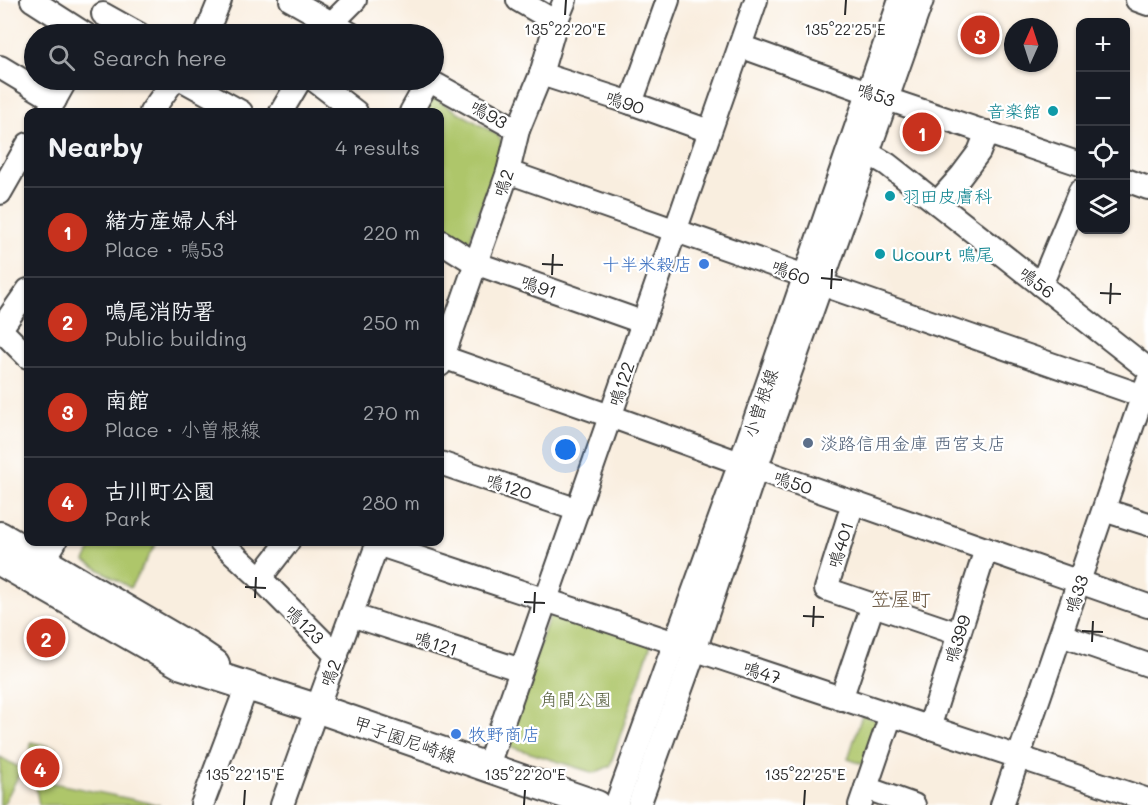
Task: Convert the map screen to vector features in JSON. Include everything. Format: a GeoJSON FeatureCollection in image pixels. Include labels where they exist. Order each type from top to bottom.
{"type":"FeatureCollection","features":[{"type":"Feature","properties":{"kind":"main road","name":"甲子園尼崎線"},"geometry":{"type":"LineString","coordinates":[[0,536],[190,647],[247,686],[597,805]]}},
{"type":"Feature","properties":{"kind":"main road","name":"甲子園尼崎線"},"geometry":{"type":"LineString","coordinates":[[0,561],[44,561]]}},
{"type":"Feature","properties":{"kind":"street"},"geometry":{"type":"LineString","coordinates":[[32,0],[69,24]]}},
{"type":"Feature","properties":{"kind":"street"},"geometry":{"type":"LineString","coordinates":[[210,24],[220,0]]}},
{"type":"Feature","properties":{"kind":"street"},"geometry":{"type":"LineString","coordinates":[[291,0],[322,24]]}},
{"type":"Feature","properties":{"kind":"street"},"geometry":{"type":"LineString","coordinates":[[333,24],[355,0]]}},
{"type":"Feature","properties":{"kind":"street"},"geometry":{"type":"LineString","coordinates":[[518,0],[556,22]]}},
{"type":"Feature","properties":{"kind":"street","name":"鳴2"},"geometry":{"type":"LineString","coordinates":[[444,349],[508,171],[518,130],[541,74],[565,0]]}},
{"type":"Feature","properties":{"kind":"street"},"geometry":{"type":"LineString","coordinates":[[631,103],[668,0]]}},
{"type":"Feature","properties":{"kind":"street","name":"鳴122"},"geometry":{"type":"LineString","coordinates":[[487,768],[756,0]]}},
{"type":"Feature","properties":{"kind":"street","name":"小曽根線"},"geometry":{"type":"LineString","coordinates":[[813,280],[868,153],[878,95],[900,0]]}},
{"type":"Feature","properties":{"kind":"street","name":"小曽根線"},"geometry":{"type":"LineString","coordinates":[[639,805],[685,646],[878,95],[922,0]]}},
{"type":"Feature","properties":{"kind":"street"},"geometry":{"type":"LineString","coordinates":[[1137,0],[1148,4]]}},
{"type":"Feature","properties":{"kind":"street"},"geometry":{"type":"LineString","coordinates":[[98,24],[107,7],[127,24]]}},
{"type":"Feature","properties":{"kind":"street","name":"鳴53"},"geometry":{"type":"LineString","coordinates":[[740,46],[1076,163]]}},
{"type":"Feature","properties":{"kind":"street"},"geometry":{"type":"LineString","coordinates":[[0,67],[24,85]]}},
{"type":"Feature","properties":{"kind":"street","name":"鳴90"},"geometry":{"type":"LineString","coordinates":[[541,74],[709,131]]}},
{"type":"Feature","properties":{"kind":"street","name":"鳴93"},"geometry":{"type":"LineString","coordinates":[[444,89],[518,130]]}},
{"type":"Feature","properties":{"kind":"street"},"geometry":{"type":"LineString","coordinates":[[30,90],[51,106],[60,90]]}},
{"type":"Feature","properties":{"kind":"street"},"geometry":{"type":"LineString","coordinates":[[154,108],[167,90]]}},
{"type":"Feature","properties":{"kind":"street"},"geometry":{"type":"LineString","coordinates":[[201,90],[234,108]]}},
{"type":"Feature","properties":{"kind":"street"},"geometry":{"type":"LineString","coordinates":[[283,108],[294,90]]}},
{"type":"Feature","properties":{"kind":"street"},"geometry":{"type":"LineString","coordinates":[[327,90],[352,108]]}},
{"type":"Feature","properties":{"kind":"street"},"geometry":{"type":"LineString","coordinates":[[413,108],[423,90]]}},
{"type":"Feature","properties":{"kind":"street"},"geometry":{"type":"LineString","coordinates":[[937,203],[979,152],[987,132]]}},
{"type":"Feature","properties":{"kind":"street"},"geometry":{"type":"LineString","coordinates":[[0,193],[6,167],[24,148]]}},
{"type":"Feature","properties":{"kind":"street","name":"鳴56"},"geometry":{"type":"LineString","coordinates":[[868,153],[887,164],[1148,369]]}},
{"type":"Feature","properties":{"kind":"street","name":"鳴60"},"geometry":{"type":"LineString","coordinates":[[508,171],[813,280],[1145,389]]}},
{"type":"Feature","properties":{"kind":"street"},"geometry":{"type":"LineString","coordinates":[[1130,182],[1148,188]]}},
{"type":"Feature","properties":{"kind":"street"},"geometry":{"type":"LineString","coordinates":[[1041,285],[1076,201]]}},
{"type":"Feature","properties":{"kind":"street","name":"鳴91"},"geometry":{"type":"LineString","coordinates":[[444,244],[475,263],[642,322]]}},
{"type":"Feature","properties":{"kind":"street"},"geometry":{"type":"LineString","coordinates":[[24,296],[0,329],[24,353]]}},
{"type":"Feature","properties":{"kind":"street","name":"鳴50"},"geometry":{"type":"LineString","coordinates":[[444,361],[610,416],[1148,606]]}},
{"type":"Feature","properties":{"kind":"street","name":"鳴33"},"geometry":{"type":"LineString","coordinates":[[1002,805],[1145,389]]}},
{"type":"Feature","properties":{"kind":"street","name":"鳴120"},"geometry":{"type":"LineString","coordinates":[[444,464],[578,510]]}},
{"type":"Feature","properties":{"kind":"street","name":"鳴401"},"geometry":{"type":"LineString","coordinates":[[853,503],[826,589],[959,634]]}},
{"type":"Feature","properties":{"kind":"street"},"geometry":{"type":"LineString","coordinates":[[1104,510],[1148,524]]}},
{"type":"Feature","properties":{"kind":"street","name":"鳴123"},"geometry":{"type":"LineString","coordinates":[[225,546],[337,656]]}},
{"type":"Feature","properties":{"kind":"street"},"geometry":{"type":"LineString","coordinates":[[260,578],[285,546]]}},
{"type":"Feature","properties":{"kind":"street","name":"鳴2"},"geometry":{"type":"LineString","coordinates":[[282,805],[376,546]]}},
{"type":"Feature","properties":{"kind":"street","name":"鳴47"},"geometry":{"type":"LineString","coordinates":[[386,546],[1148,800]]}},
{"type":"Feature","properties":{"kind":"street","name":"鳴399"},"geometry":{"type":"LineString","coordinates":[[928,728],[986,549]]}},
{"type":"Feature","properties":{"kind":"street"},"geometry":{"type":"LineString","coordinates":[[841,699],[873,605]]}},
{"type":"Feature","properties":{"kind":"street","name":"鳴121"},"geometry":{"type":"LineString","coordinates":[[351,615],[521,670]]}},
{"type":"Feature","properties":{"kind":"street"},"geometry":{"type":"LineString","coordinates":[[1061,635],[1146,658]]}},
{"type":"Feature","properties":{"kind":"street","name":"小曽根線"},"geometry":{"type":"LineString","coordinates":[[616,805],[685,646]]}},
{"type":"Feature","properties":{"kind":"street"},"geometry":{"type":"LineString","coordinates":[[202,805],[247,686]]}},
{"type":"Feature","properties":{"kind":"street"},"geometry":{"type":"LineString","coordinates":[[891,715],[863,797],[914,805]]}},
{"type":"Feature","properties":{"kind":"green space"},"geometry":{"type":"Polygon","coordinates":[[[434,98],[498,135],[503,145],[469,242],[460,243],[444,233],[444,108],[422,108],[427,99],[434,98]]]}},
{"type":"Feature","properties":{"kind":"green space"},"geometry":{"type":"Polygon","coordinates":[[[93,546],[155,546],[130,588],[85,561],[93,546]]]}},
{"type":"Feature","properties":{"kind":"green space","name":"角間公園"},"geometry":{"type":"Polygon","coordinates":[[[558,614],[651,644],[610,766],[594,773],[505,745],[549,617],[558,614]]]}},
{"type":"Feature","properties":{"kind":"green space"},"geometry":{"type":"Polygon","coordinates":[[[862,715],[879,721],[868,766],[848,759],[862,715]]]}},
{"type":"Feature","properties":{"kind":"green space"},"geometry":{"type":"Polygon","coordinates":[[[31,742],[55,748],[43,781],[160,805],[39,805],[30,755],[31,742]]]}},
{"type":"Feature","properties":{"kind":"green space"},"geometry":{"type":"Polygon","coordinates":[[[0,757],[22,769],[3,805],[0,805],[0,757]]]}},
{"type":"Feature","properties":{"kind":"place","name":"南館"},"geometry":{"type":"Point","coordinates":[980,35]}},
{"type":"Feature","properties":{"kind":"place","name":"音楽館"},"geometry":{"type":"Point","coordinates":[1053,111]}},
{"type":"Feature","properties":{"kind":"place","name":"緒方産婦人科"},"geometry":{"type":"Point","coordinates":[922,132]}},
{"type":"Feature","properties":{"kind":"place","name":"羽田皮膚科"},"geometry":{"type":"Point","coordinates":[890,196]}},
{"type":"Feature","properties":{"kind":"place","name":"Ucourt 鳴尾"},"geometry":{"type":"Point","coordinates":[880,254]}},
{"type":"Feature","properties":{"kind":"place","name":"十半米穀店"},"geometry":{"type":"Point","coordinates":[704,264]}},
{"type":"Feature","properties":{"kind":"place","name":"淡路信用金庫 西宮支店"},"geometry":{"type":"Point","coordinates":[808,443]}},
{"type":"Feature","properties":{"kind":"place","name":"鳴尾消防署"},"geometry":{"type":"Point","coordinates":[46,638]}},
{"type":"Feature","properties":{"kind":"place","name":"牧野商店"},"geometry":{"type":"Point","coordinates":[456,734]}},
{"type":"Feature","properties":{"kind":"place","name":"古川町公園"},"geometry":{"type":"Point","coordinates":[40,768]}},
{"type":"Feature","properties":{"kind":"district","name":"笠屋町"},"geometry":{"type":"Point","coordinates":[901,598]}}]}
